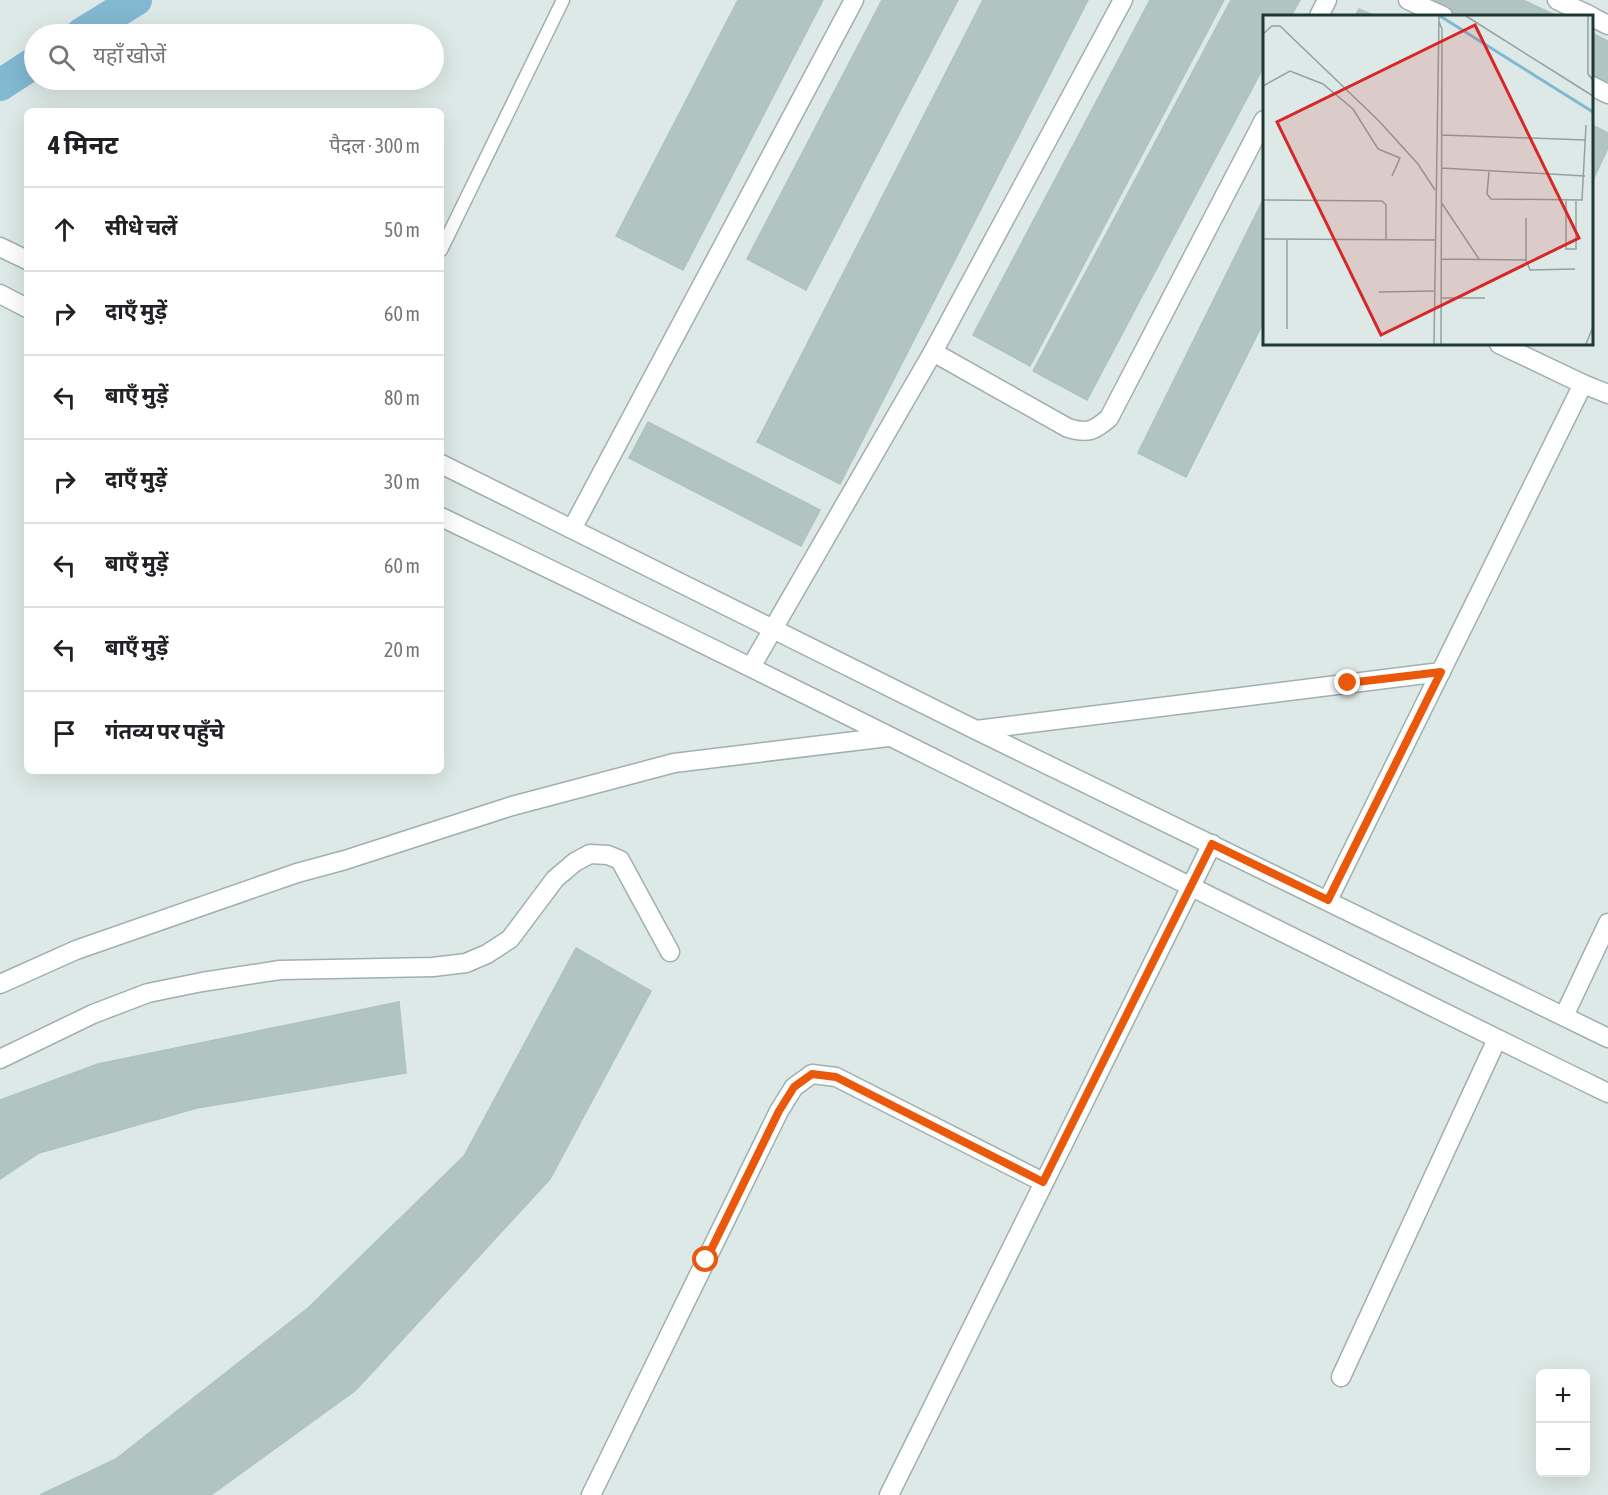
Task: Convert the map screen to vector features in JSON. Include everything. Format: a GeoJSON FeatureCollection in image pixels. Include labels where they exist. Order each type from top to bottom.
{"type":"FeatureCollection","features":[{"type":"Feature","properties":{"kind":"street"},"geometry":{"type":"LineString","coordinates":[[572,529],[854,0]]}},
{"type":"Feature","properties":{"kind":"street"},"geometry":{"type":"LineString","coordinates":[[751,667],[933,352],[1124,0]]}},
{"type":"Feature","properties":{"kind":"street"},"geometry":{"type":"LineString","coordinates":[[1319,15],[1327,0]]}},
{"type":"Feature","properties":{"kind":"street"},"geometry":{"type":"LineString","coordinates":[[1408,0],[1441,15]]}},
{"type":"Feature","properties":{"kind":"street"},"geometry":{"type":"LineString","coordinates":[[1557,0],[1587,15]]}},
{"type":"Feature","properties":{"kind":"street"},"geometry":{"type":"LineString","coordinates":[[1593,18],[1608,25]]}},
{"type":"Feature","properties":{"kind":"street"},"geometry":{"type":"LineString","coordinates":[[1593,87],[1608,94]]}},
{"type":"Feature","properties":{"kind":"street"},"geometry":{"type":"LineString","coordinates":[[933,352],[1068,428],[1080,431],[1095,430],[1109,418],[1263,122]]}},
{"type":"Feature","properties":{"kind":"street"},"geometry":{"type":"LineString","coordinates":[[0,247],[24,259]]}},
{"type":"Feature","properties":{"kind":"street"},"geometry":{"type":"LineString","coordinates":[[0,294],[24,306]]}},
{"type":"Feature","properties":{"kind":"street"},"geometry":{"type":"LineString","coordinates":[[1500,345],[1608,394]]}},
{"type":"Feature","properties":{"kind":"street"},"geometry":{"type":"LineString","coordinates":[[1328,900],[1583,384]]}},
{"type":"Feature","properties":{"kind":"street"},"geometry":{"type":"LineString","coordinates":[[444,465],[772,630],[1608,1038]]}},
{"type":"Feature","properties":{"kind":"street"},"geometry":{"type":"LineString","coordinates":[[444,518],[751,667],[1608,1094]]}},
{"type":"Feature","properties":{"kind":"street"},"geometry":{"type":"LineString","coordinates":[[976,730],[1441,672]]}},
{"type":"Feature","properties":{"kind":"street"},"geometry":{"type":"LineString","coordinates":[[0,984],[76,950],[297,873],[345,860],[512,806],[674,763],[888,737]]}},
{"type":"Feature","properties":{"kind":"street"},"geometry":{"type":"LineString","coordinates":[[889,1495],[1212,844]]}},
{"type":"Feature","properties":{"kind":"street"},"geometry":{"type":"LineString","coordinates":[[0,1059],[104,1009],[148,993],[280,970],[433,967],[466,963],[487,954],[510,939],[555,879],[575,862],[590,854],[608,855],[620,860],[670,952]]}},
{"type":"Feature","properties":{"kind":"street"},"geometry":{"type":"LineString","coordinates":[[1564,1016],[1608,923]]}},
{"type":"Feature","properties":{"kind":"street"},"geometry":{"type":"LineString","coordinates":[[1341,1377],[1497,1039]]}},
{"type":"Feature","properties":{"kind":"street"},"geometry":{"type":"LineString","coordinates":[[591,1495],[779,1111],[794,1087],[812,1074],[836,1077],[1043,1182]]}},
{"type":"Feature","properties":{"kind":"lane"},"geometry":{"type":"LineString","coordinates":[[444,244],[563,0]]}},
{"type":"Feature","properties":{"kind":"building"},"geometry":{"type":"Polygon","coordinates":[[[738,0],[823,0],[683,270],[616,236],[738,0]]]}},
{"type":"Feature","properties":{"kind":"building"},"geometry":{"type":"Polygon","coordinates":[[[882,0],[958,0],[806,290],[747,259],[882,0]]]}},
{"type":"Feature","properties":{"kind":"building"},"geometry":{"type":"Polygon","coordinates":[[[983,0],[1088,0],[840,484],[757,442],[983,0]]]}},
{"type":"Feature","properties":{"kind":"building"},"geometry":{"type":"Polygon","coordinates":[[[1150,0],[1224,0],[1030,366],[973,335],[1150,0]]]}},
{"type":"Feature","properties":{"kind":"building"},"geometry":{"type":"Polygon","coordinates":[[[1231,0],[1300,0],[1292,15],[1263,15],[1263,68],[1087,400],[1033,371],[1231,0]]]}},
{"type":"Feature","properties":{"kind":"building"},"geometry":{"type":"Polygon","coordinates":[[[1421,0],[1523,0],[1555,15],[1453,15],[1421,0]]]}},
{"type":"Feature","properties":{"kind":"building"},"geometry":{"type":"Polygon","coordinates":[[[1359,9],[1373,15],[1356,15],[1359,9]]]}},
{"type":"Feature","properties":{"kind":"building"},"geometry":{"type":"Polygon","coordinates":[[[1593,34],[1608,41],[1608,89],[1593,82],[1593,34]]]}},
{"type":"Feature","properties":{"kind":"building"},"geometry":{"type":"Polygon","coordinates":[[[1593,126],[1608,133],[1608,148],[1593,180],[1593,126]]]}},
{"type":"Feature","properties":{"kind":"building"},"geometry":{"type":"Polygon","coordinates":[[[1263,200],[1263,323],[1186,477],[1138,453],[1263,200]]]}},
{"type":"Feature","properties":{"kind":"building"},"geometry":{"type":"Polygon","coordinates":[[[648,422],[820,510],[801,546],[629,458],[648,422]]]}},
{"type":"Feature","properties":{"kind":"building"},"geometry":{"type":"Polygon","coordinates":[[[576,948],[651,991],[550,1179],[356,1390],[211,1495],[40,1495],[116,1459],[308,1308],[464,1156],[576,948]]]}},
{"type":"Feature","properties":{"kind":"building"},"geometry":{"type":"Polygon","coordinates":[[[399,1002],[406,1073],[197,1108],[39,1153],[0,1179],[0,1100],[98,1064],[399,1002]]]}},
{"type":"Feature","properties":{"kind":"waterway"},"geometry":{"type":"LineString","coordinates":[[97,24],[136,0]]}},
{"type":"Feature","properties":{"kind":"waterway"},"geometry":{"type":"LineString","coordinates":[[0,85],[24,69]]}},
{"type":"Feature","properties":{"kind":"route"},"geometry":{"type":"LineString","coordinates":[[706,1260],[779,1111],[794,1087],[812,1074],[836,1077],[1043,1182],[1212,844],[1328,900],[1441,672],[1348,683]]}}]}
